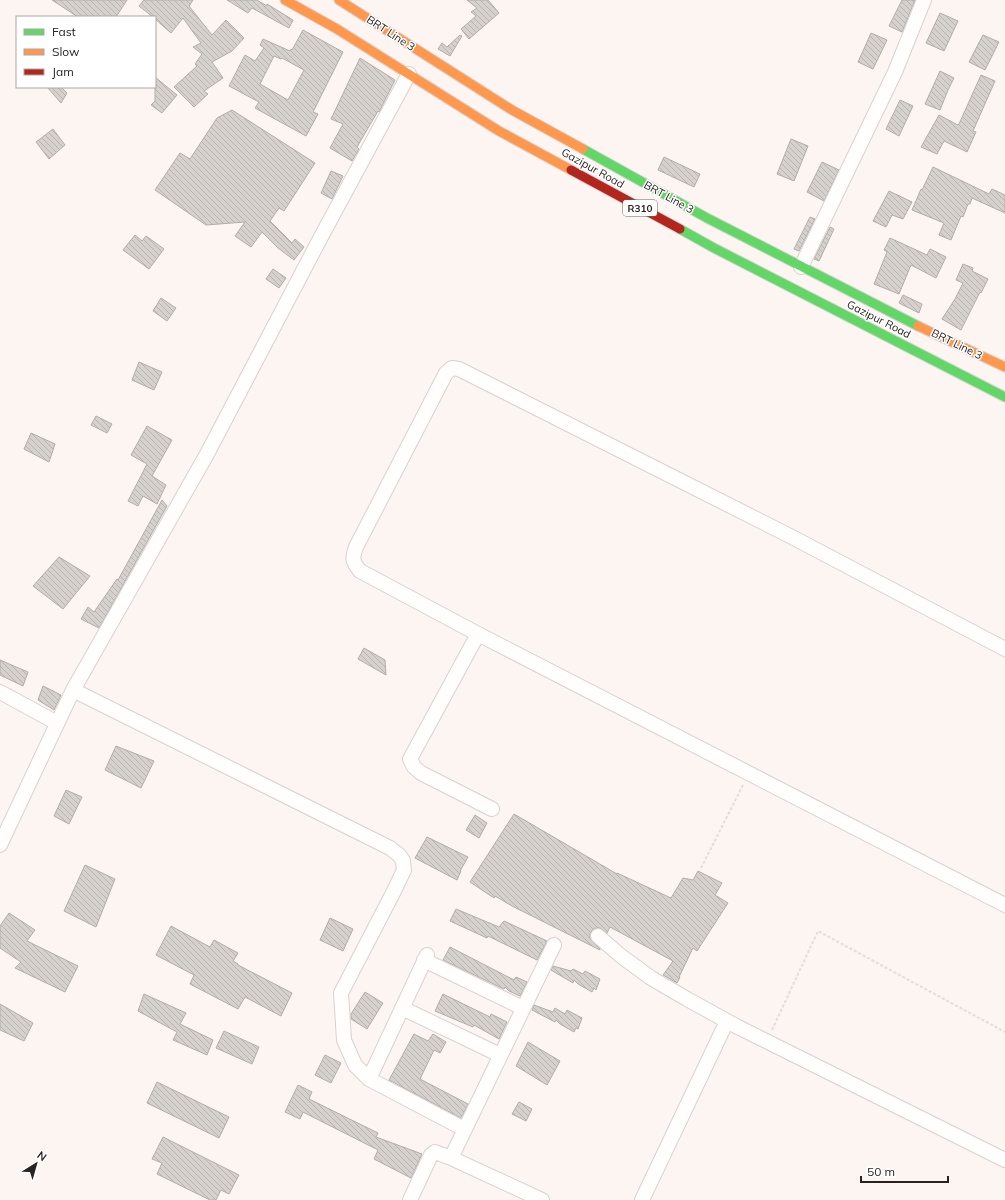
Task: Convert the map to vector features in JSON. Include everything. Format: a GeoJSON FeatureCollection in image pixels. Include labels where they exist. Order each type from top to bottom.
{"type":"FeatureCollection","features":[{"type":"Feature","properties":{"kind":"main road","name":"Gazipur Road"},"geometry":{"type":"LineString","coordinates":[[285,0],[337,29],[499,131],[714,248],[1005,397]]}},
{"type":"Feature","properties":{"kind":"main road","name":"Gazipur Road"},"geometry":{"type":"LineString","coordinates":[[339,0],[512,110],[700,214],[800,267],[932,333],[1005,367]]}},
{"type":"Feature","properties":{"kind":"street"},"geometry":{"type":"LineString","coordinates":[[800,267],[895,72],[924,0]]}},
{"type":"Feature","properties":{"kind":"street"},"geometry":{"type":"LineString","coordinates":[[0,845],[73,690],[207,454],[322,235],[409,74]]}},
{"type":"Feature","properties":{"kind":"street"},"geometry":{"type":"LineString","coordinates":[[1005,649],[790,536],[493,385],[459,369],[452,368],[446,373],[352,557],[360,571],[478,634],[1005,905]]}},
{"type":"Feature","properties":{"kind":"street"},"geometry":{"type":"LineString","coordinates":[[478,634],[410,759],[414,767],[420,773],[492,809]]}},
{"type":"Feature","properties":{"kind":"street"},"geometry":{"type":"LineString","coordinates":[[73,690],[390,848],[399,855],[403,861],[404,870],[341,993],[344,1040],[355,1065],[369,1079],[464,1129]]}},
{"type":"Feature","properties":{"kind":"street"},"geometry":{"type":"LineString","coordinates":[[0,692],[57,723]]}},
{"type":"Feature","properties":{"kind":"street"},"geometry":{"type":"LineString","coordinates":[[598,936],[621,956],[651,978],[687,1000],[1005,1160]]}},
{"type":"Feature","properties":{"kind":"street"},"geometry":{"type":"LineString","coordinates":[[451,1158],[554,945]]}},
{"type":"Feature","properties":{"kind":"street"},"geometry":{"type":"LineString","coordinates":[[369,1079],[426,957],[523,1008]]}},
{"type":"Feature","properties":{"kind":"street"},"geometry":{"type":"LineString","coordinates":[[402,1008],[500,1055]]}},
{"type":"Feature","properties":{"kind":"street"},"geometry":{"type":"LineString","coordinates":[[642,1200],[727,1021]]}},
{"type":"Feature","properties":{"kind":"street"},"geometry":{"type":"LineString","coordinates":[[410,1200],[431,1155],[435,1152],[542,1200]]}},
{"type":"Feature","properties":{"kind":"path"},"geometry":{"type":"LineString","coordinates":[[700,868],[742,787],[748,772]]}},
{"type":"Feature","properties":{"kind":"path"},"geometry":{"type":"LineString","coordinates":[[767,1041],[818,931],[1005,1032]]}},
{"type":"Feature","properties":{"kind":"building"},"geometry":{"type":"Polygon","coordinates":[[[52,0],[127,0],[117,16],[76,16],[52,0]]]}},
{"type":"Feature","properties":{"kind":"building"},"geometry":{"type":"Polygon","coordinates":[[[144,0],[193,0],[189,6],[212,35],[226,20],[244,38],[232,51],[212,62],[223,78],[204,91],[208,94],[194,107],[174,87],[197,66],[195,64],[202,54],[193,47],[201,43],[183,18],[171,33],[156,20],[156,16],[152,16],[139,6],[144,0]]]}},
{"type":"Feature","properties":{"kind":"building"},"geometry":{"type":"Polygon","coordinates":[[[227,0],[257,0],[267,6],[267,4],[293,20],[289,28],[252,8],[248,13],[227,0]]]}},
{"type":"Feature","properties":{"kind":"building"},"geometry":{"type":"Polygon","coordinates":[[[467,0],[488,0],[499,13],[469,39],[461,29],[476,16],[471,12],[477,8],[467,0]]]}},
{"type":"Feature","properties":{"kind":"building"},"geometry":{"type":"Polygon","coordinates":[[[902,0],[915,0],[902,32],[889,26],[902,0]]]}},
{"type":"Feature","properties":{"kind":"building"},"geometry":{"type":"Polygon","coordinates":[[[940,13],[958,21],[944,51],[926,43],[940,13]]]}},
{"type":"Feature","properties":{"kind":"building"},"geometry":{"type":"Polygon","coordinates":[[[303,30],[343,52],[313,112],[318,114],[306,136],[255,108],[259,102],[229,86],[245,55],[255,61],[264,48],[260,45],[263,39],[290,51],[291,49],[292,50],[303,30]],[[274,56],[260,84],[288,100],[304,70],[282,58],[281,59],[274,56]]]}},
{"type":"Feature","properties":{"kind":"building"},"geometry":{"type":"Polygon","coordinates":[[[871,33],[887,40],[873,69],[858,62],[871,33]]]}},
{"type":"Feature","properties":{"kind":"building"},"geometry":{"type":"Polygon","coordinates":[[[460,35],[462,36],[450,56],[438,49],[442,43],[447,47],[460,35]]]}},
{"type":"Feature","properties":{"kind":"building"},"geometry":{"type":"Polygon","coordinates":[[[983,35],[999,42],[985,70],[969,62],[983,35]]]}},
{"type":"Feature","properties":{"kind":"building"},"geometry":{"type":"Polygon","coordinates":[[[360,58],[395,80],[379,112],[378,111],[357,147],[359,149],[352,161],[330,148],[343,124],[331,119],[360,58]]]}},
{"type":"Feature","properties":{"kind":"building"},"geometry":{"type":"Polygon","coordinates":[[[940,71],[954,78],[940,110],[925,104],[940,71]]]}},
{"type":"Feature","properties":{"kind":"building"},"geometry":{"type":"Polygon","coordinates":[[[981,75],[995,81],[973,131],[976,132],[967,152],[944,141],[937,154],[921,147],[939,115],[958,125],[959,124],[981,75]]]}},
{"type":"Feature","properties":{"kind":"building"},"geometry":{"type":"Polygon","coordinates":[[[156,78],[177,95],[162,113],[151,105],[155,101],[156,78]]]}},
{"type":"Feature","properties":{"kind":"building"},"geometry":{"type":"Polygon","coordinates":[[[48,88],[62,88],[67,93],[61,103],[48,88]]]}},
{"type":"Feature","properties":{"kind":"building"},"geometry":{"type":"Polygon","coordinates":[[[900,100],[913,106],[899,136],[886,129],[900,100]]]}},
{"type":"Feature","properties":{"kind":"building"},"geometry":{"type":"Polygon","coordinates":[[[232,110],[315,163],[284,211],[279,208],[270,221],[292,243],[295,239],[304,247],[294,260],[278,248],[262,232],[251,247],[235,236],[245,222],[206,225],[155,190],[180,153],[190,159],[217,118],[232,110]]]}},
{"type":"Feature","properties":{"kind":"building"},"geometry":{"type":"Polygon","coordinates":[[[53,129],[65,145],[49,159],[36,142],[53,129]]]}},
{"type":"Feature","properties":{"kind":"building"},"geometry":{"type":"Polygon","coordinates":[[[791,139],[808,146],[794,181],[777,174],[791,139]]]}},
{"type":"Feature","properties":{"kind":"building"},"geometry":{"type":"Polygon","coordinates":[[[664,157],[700,174],[694,187],[658,170],[664,157]]]}},
{"type":"Feature","properties":{"kind":"building"},"geometry":{"type":"Polygon","coordinates":[[[822,162],[839,170],[824,201],[807,192],[822,162]]]}},
{"type":"Feature","properties":{"kind":"building"},"geometry":{"type":"Polygon","coordinates":[[[933,167],[989,194],[992,189],[1005,195],[1005,213],[972,198],[963,217],[961,216],[951,240],[939,235],[944,223],[912,210],[933,167]]]}},
{"type":"Feature","properties":{"kind":"building"},"geometry":{"type":"Polygon","coordinates":[[[331,171],[343,176],[332,199],[321,193],[331,171]]]}},
{"type":"Feature","properties":{"kind":"building"},"geometry":{"type":"Polygon","coordinates":[[[889,191],[912,202],[903,219],[892,215],[886,227],[873,221],[889,191]]]}},
{"type":"Feature","properties":{"kind":"building"},"geometry":{"type":"Polygon","coordinates":[[[810,217],[815,219],[799,251],[794,249],[810,217]]]}},
{"type":"Feature","properties":{"kind":"building"},"geometry":{"type":"Polygon","coordinates":[[[830,227],[834,229],[819,261],[814,259],[830,227]]]}},
{"type":"Feature","properties":{"kind":"building"},"geometry":{"type":"Polygon","coordinates":[[[135,235],[142,241],[146,236],[164,249],[149,269],[123,250],[135,235]]]}},
{"type":"Feature","properties":{"kind":"building"},"geometry":{"type":"Polygon","coordinates":[[[890,238],[927,255],[930,249],[946,257],[936,278],[911,265],[899,294],[874,284],[887,252],[884,250],[890,238]]]}},
{"type":"Feature","properties":{"kind":"building"},"geometry":{"type":"Polygon","coordinates":[[[963,264],[973,268],[972,271],[988,279],[961,330],[942,319],[963,283],[956,280],[963,264]]]}},
{"type":"Feature","properties":{"kind":"building"},"geometry":{"type":"Polygon","coordinates":[[[273,269],[286,278],[279,288],[266,279],[273,269]]]}},
{"type":"Feature","properties":{"kind":"building"},"geometry":{"type":"Polygon","coordinates":[[[903,295],[922,304],[919,313],[899,303],[903,295]]]}},
{"type":"Feature","properties":{"kind":"building"},"geometry":{"type":"Polygon","coordinates":[[[161,298],[176,308],[167,321],[153,311],[161,298]]]}},
{"type":"Feature","properties":{"kind":"building"},"geometry":{"type":"Polygon","coordinates":[[[139,362],[162,372],[154,390],[132,380],[139,362]]]}},
{"type":"Feature","properties":{"kind":"building"},"geometry":{"type":"Polygon","coordinates":[[[96,416],[112,424],[107,433],[91,425],[96,416]]]}},
{"type":"Feature","properties":{"kind":"building"},"geometry":{"type":"Polygon","coordinates":[[[147,426],[172,440],[152,476],[166,485],[157,504],[143,496],[138,506],[128,501],[147,464],[131,455],[147,426]]]}},
{"type":"Feature","properties":{"kind":"building"},"geometry":{"type":"Polygon","coordinates":[[[31,433],[55,444],[49,462],[24,449],[31,433]]]}},
{"type":"Feature","properties":{"kind":"building"},"geometry":{"type":"Polygon","coordinates":[[[162,500],[167,506],[99,628],[81,619],[88,607],[94,612],[117,579],[118,580],[162,500]]]}},
{"type":"Feature","properties":{"kind":"building"},"geometry":{"type":"Polygon","coordinates":[[[59,557],[90,576],[63,609],[33,586],[59,557]]]}},
{"type":"Feature","properties":{"kind":"building"},"geometry":{"type":"Polygon","coordinates":[[[364,648],[385,660],[386,675],[358,659],[364,648]]]}},
{"type":"Feature","properties":{"kind":"building"},"geometry":{"type":"Polygon","coordinates":[[[0,660],[28,672],[23,686],[0,675],[0,660]]]}},
{"type":"Feature","properties":{"kind":"building"},"geometry":{"type":"Polygon","coordinates":[[[43,686],[61,695],[54,710],[38,700],[43,686]]]}},
{"type":"Feature","properties":{"kind":"building"},"geometry":{"type":"Polygon","coordinates":[[[116,746],[154,761],[141,788],[105,770],[116,746]]]}},
{"type":"Feature","properties":{"kind":"building"},"geometry":{"type":"Polygon","coordinates":[[[66,790],[82,797],[69,824],[54,816],[66,790]]]}},
{"type":"Feature","properties":{"kind":"building"},"geometry":{"type":"Polygon","coordinates":[[[514,814],[617,874],[671,898],[683,878],[693,880],[698,871],[722,883],[715,895],[728,903],[697,951],[693,948],[677,983],[663,975],[673,961],[610,927],[607,933],[600,928],[596,928],[592,930],[590,934],[590,939],[600,950],[495,896],[494,898],[470,882],[514,814]]]}},
{"type":"Feature","properties":{"kind":"building"},"geometry":{"type":"Polygon","coordinates":[[[475,815],[487,823],[479,838],[466,830],[475,815]]]}},
{"type":"Feature","properties":{"kind":"building"},"geometry":{"type":"Polygon","coordinates":[[[427,837],[468,857],[457,880],[415,858],[427,837]]]}},
{"type":"Feature","properties":{"kind":"building"},"geometry":{"type":"Polygon","coordinates":[[[85,865],[115,879],[96,927],[64,911],[85,865]]]}},
{"type":"Feature","properties":{"kind":"building"},"geometry":{"type":"Polygon","coordinates":[[[456,909],[499,927],[504,921],[547,941],[537,960],[488,936],[487,938],[450,921],[456,909]]]}},
{"type":"Feature","properties":{"kind":"building"},"geometry":{"type":"Polygon","coordinates":[[[9,913],[35,930],[27,941],[78,966],[65,992],[15,968],[21,962],[0,948],[0,926],[9,913]]]}},
{"type":"Feature","properties":{"kind":"building"},"geometry":{"type":"Polygon","coordinates":[[[330,918],[353,929],[343,951],[320,940],[330,918]]]}},
{"type":"Feature","properties":{"kind":"building"},"geometry":{"type":"Polygon","coordinates":[[[171,926],[210,947],[214,940],[238,953],[233,961],[238,965],[292,993],[281,1016],[245,997],[238,1009],[190,984],[194,975],[156,955],[171,926]]]}},
{"type":"Feature","properties":{"kind":"building"},"geometry":{"type":"Polygon","coordinates":[[[450,947],[514,980],[516,977],[527,982],[520,996],[509,991],[505,987],[504,989],[443,960],[450,947]]]}},
{"type":"Feature","properties":{"kind":"building"},"geometry":{"type":"Polygon","coordinates":[[[553,966],[571,971],[573,969],[583,974],[585,971],[600,979],[596,990],[594,988],[592,992],[574,980],[573,983],[551,970],[553,966]]]}},
{"type":"Feature","properties":{"kind":"building"},"geometry":{"type":"Polygon","coordinates":[[[365,992],[383,1003],[367,1029],[351,1019],[351,1014],[365,992]]]}},
{"type":"Feature","properties":{"kind":"building"},"geometry":{"type":"Polygon","coordinates":[[[144,994],[186,1013],[180,1024],[213,1040],[207,1055],[173,1040],[177,1032],[138,1011],[144,994]]]}},
{"type":"Feature","properties":{"kind":"building"},"geometry":{"type":"Polygon","coordinates":[[[443,994],[490,1017],[491,1014],[507,1022],[499,1039],[474,1025],[473,1027],[435,1011],[443,994]]]}},
{"type":"Feature","properties":{"kind":"building"},"geometry":{"type":"Polygon","coordinates":[[[0,1004],[33,1023],[24,1041],[0,1030],[0,1004]]]}},
{"type":"Feature","properties":{"kind":"building"},"geometry":{"type":"Polygon","coordinates":[[[534,1005],[553,1012],[555,1008],[565,1014],[567,1010],[582,1018],[578,1029],[576,1028],[574,1032],[556,1020],[555,1022],[532,1010],[534,1005]]]}},
{"type":"Feature","properties":{"kind":"building"},"geometry":{"type":"Polygon","coordinates":[[[224,1031],[259,1047],[252,1064],[216,1048],[224,1031]]]}},
{"type":"Feature","properties":{"kind":"building"},"geometry":{"type":"Polygon","coordinates":[[[414,1034],[428,1041],[433,1034],[446,1042],[440,1053],[434,1050],[420,1079],[468,1104],[461,1118],[389,1080],[414,1034]]]}},
{"type":"Feature","properties":{"kind":"building"},"geometry":{"type":"Polygon","coordinates":[[[528,1042],[560,1061],[547,1085],[516,1066],[528,1042]]]}},
{"type":"Feature","properties":{"kind":"building"},"geometry":{"type":"Polygon","coordinates":[[[325,1055],[341,1063],[331,1083],[315,1075],[325,1055]]]}},
{"type":"Feature","properties":{"kind":"building"},"geometry":{"type":"Polygon","coordinates":[[[157,1082],[229,1117],[219,1138],[147,1103],[157,1082]]]}},
{"type":"Feature","properties":{"kind":"building"},"geometry":{"type":"Polygon","coordinates":[[[298,1085],[312,1092],[309,1099],[378,1133],[376,1137],[422,1154],[411,1178],[374,1159],[378,1150],[303,1112],[300,1119],[285,1112],[298,1085]]]}},
{"type":"Feature","properties":{"kind":"building"},"geometry":{"type":"Polygon","coordinates":[[[519,1102],[532,1109],[526,1121],[512,1114],[519,1102]]]}},
{"type":"Feature","properties":{"kind":"building"},"geometry":{"type":"Polygon","coordinates":[[[163,1137],[239,1175],[229,1194],[221,1190],[216,1200],[210,1200],[157,1174],[162,1163],[152,1159],[163,1137]]]}},
{"type":"Feature","properties":{"kind":"traffic: fast"},"geometry":{"type":"LineString","coordinates":[[583,149],[707,218],[918,326]]}},
{"type":"Feature","properties":{"kind":"traffic: fast"},"geometry":{"type":"LineString","coordinates":[[680,229],[714,248],[1005,397]]}},
{"type":"Feature","properties":{"kind":"traffic: slow"},"geometry":{"type":"LineString","coordinates":[[285,0],[337,29],[499,131],[571,170]]}},
{"type":"Feature","properties":{"kind":"traffic: slow"},"geometry":{"type":"LineString","coordinates":[[339,0],[512,110],[583,149]]}},
{"type":"Feature","properties":{"kind":"traffic: slow"},"geometry":{"type":"LineString","coordinates":[[918,326],[1005,367]]}},
{"type":"Feature","properties":{"kind":"traffic: jam"},"geometry":{"type":"LineString","coordinates":[[571,170],[680,229]]}}]}
